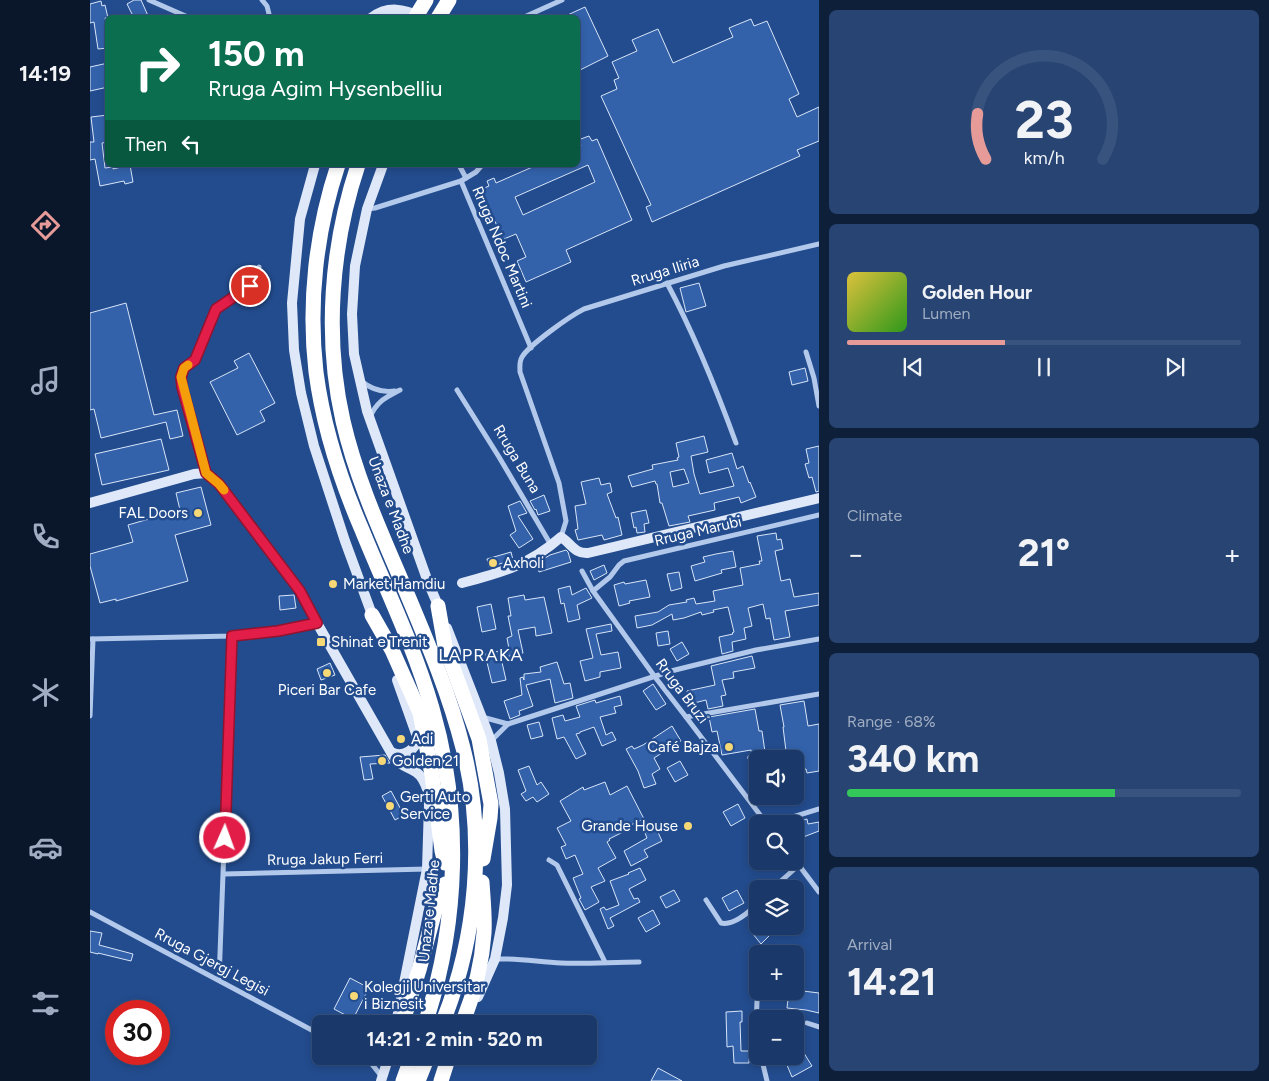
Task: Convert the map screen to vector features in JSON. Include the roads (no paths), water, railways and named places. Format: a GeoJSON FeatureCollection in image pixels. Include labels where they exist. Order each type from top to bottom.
{"type":"FeatureCollection","features":[{"type":"Feature","properties":{"kind":"highway"},"geometry":{"type":"LineString","coordinates":[[417,15],[426,0]]}},
{"type":"Feature","properties":{"kind":"highway"},"geometry":{"type":"LineString","coordinates":[[440,15],[449,0]]}},
{"type":"Feature","properties":{"kind":"highway","name":"Unaza e Madhe"},"geometry":{"type":"LineString","coordinates":[[337,167],[321,228],[315,279],[313,327],[318,388],[343,483],[424,680],[444,756],[449,789],[453,852],[451,895],[440,972],[427,1015]]}},
{"type":"Feature","properties":{"kind":"highway","name":"Unaza e Madhe"},"geometry":{"type":"LineString","coordinates":[[357,167],[346,208],[334,284],[334,349],[340,401],[360,479],[426,638],[450,702],[464,750],[471,791],[475,835],[471,915],[456,982],[445,1015]]}},
{"type":"Feature","properties":{"kind":"highway"},"geometry":{"type":"LineString","coordinates":[[438,606],[445,646],[478,739],[491,804],[483,859]]}},
{"type":"Feature","properties":{"kind":"highway"},"geometry":{"type":"LineString","coordinates":[[372,615],[392,650],[420,713],[432,775],[445,863]]}},
{"type":"Feature","properties":{"kind":"highway"},"geometry":{"type":"LineString","coordinates":[[458,727],[464,738],[475,771],[479,793],[483,859],[480,901],[475,928],[464,951]]}},
{"type":"Feature","properties":{"kind":"highway"},"geometry":{"type":"LineString","coordinates":[[425,1015],[444,884],[442,782],[444,756]]}},
{"type":"Feature","properties":{"kind":"highway"},"geometry":{"type":"LineString","coordinates":[[465,1015],[475,986],[482,950],[484,932],[482,882]]}},
{"type":"Feature","properties":{"kind":"highway"},"geometry":{"type":"LineString","coordinates":[[405,1015],[444,884]]}},
{"type":"Feature","properties":{"kind":"highway"},"geometry":{"type":"LineString","coordinates":[[402,1081],[408,1065]]}},
{"type":"Feature","properties":{"kind":"highway"},"geometry":{"type":"LineString","coordinates":[[418,1081],[424,1065]]}},
{"type":"Feature","properties":{"kind":"highway"},"geometry":{"type":"LineString","coordinates":[[445,1079],[447,1065]]}},
{"type":"Feature","properties":{"kind":"main road"},"geometry":{"type":"LineString","coordinates":[[376,15],[383,11],[408,10],[417,15]]}},
{"type":"Feature","properties":{"kind":"main road"},"geometry":{"type":"LineString","coordinates":[[313,167],[300,219],[293,290],[294,350],[301,393],[314,446],[345,541],[418,737],[429,805],[427,869],[398,1015]]}},
{"type":"Feature","properties":{"kind":"main road"},"geometry":{"type":"LineString","coordinates":[[382,167],[367,209],[355,266],[352,314],[354,354],[370,419],[428,582],[491,741],[505,809],[507,886],[503,918],[494,959],[471,1015]]}},
{"type":"Feature","properties":{"kind":"main road"},"geometry":{"type":"LineString","coordinates":[[90,503],[194,474],[206,473],[219,484],[300,591],[392,754],[401,765],[416,772],[427,789]]}},
{"type":"Feature","properties":{"kind":"main road"},"geometry":{"type":"LineString","coordinates":[[462,582],[513,568],[530,560],[561,537],[574,550],[582,554],[819,498]]}},
{"type":"Feature","properties":{"kind":"main road"},"geometry":{"type":"LineString","coordinates":[[392,754],[408,752],[415,747],[418,737]]}},
{"type":"Feature","properties":{"kind":"main road"},"geometry":{"type":"LineString","coordinates":[[382,1079],[386,1065]]}},
{"type":"Feature","properties":{"kind":"main road"},"geometry":{"type":"LineString","coordinates":[[445,1079],[450,1065]]}},
{"type":"Feature","properties":{"kind":"street"},"geometry":{"type":"LineString","coordinates":[[150,0],[183,15]]}},
{"type":"Feature","properties":{"kind":"street"},"geometry":{"type":"LineString","coordinates":[[262,0],[269,15]]}},
{"type":"Feature","properties":{"kind":"street"},"geometry":{"type":"LineString","coordinates":[[529,15],[562,0]]}},
{"type":"Feature","properties":{"kind":"street"},"geometry":{"type":"LineString","coordinates":[[367,209],[463,180],[460,167]]}},
{"type":"Feature","properties":{"kind":"street","name":"Rruga Ndoc Martini"},"geometry":{"type":"LineString","coordinates":[[480,167],[463,180],[531,348]]}},
{"type":"Feature","properties":{"kind":"street","name":"Rruga Iliria"},"geometry":{"type":"LineString","coordinates":[[531,348],[573,315],[584,309],[724,266],[819,244]]}},
{"type":"Feature","properties":{"kind":"street"},"geometry":{"type":"LineString","coordinates":[[206,473],[181,377],[184,368],[195,360],[216,309],[250,286],[259,267]]}},
{"type":"Feature","properties":{"kind":"street"},"geometry":{"type":"LineString","coordinates":[[667,283],[714,385],[736,443]]}},
{"type":"Feature","properties":{"kind":"street"},"geometry":{"type":"LineString","coordinates":[[531,348],[522,356],[520,372],[559,483],[566,521],[561,537]]}},
{"type":"Feature","properties":{"kind":"street"},"geometry":{"type":"LineString","coordinates":[[806,352],[819,406]]}},
{"type":"Feature","properties":{"kind":"street"},"geometry":{"type":"LineString","coordinates":[[360,380],[373,389],[382,391],[400,390],[379,402],[374,408],[370,419]]}},
{"type":"Feature","properties":{"kind":"street","name":"Rruga Buna"},"geometry":{"type":"LineString","coordinates":[[457,390],[552,545]]}},
{"type":"Feature","properties":{"kind":"street","name":"Rruga Marubi"},"geometry":{"type":"LineString","coordinates":[[594,591],[624,561],[819,515]]}},
{"type":"Feature","properties":{"kind":"street","name":"Rruga Bruzi"},"geometry":{"type":"LineString","coordinates":[[582,571],[655,677],[762,815]]}},
{"type":"Feature","properties":{"kind":"street"},"geometry":{"type":"LineString","coordinates":[[90,716],[92,639],[232,636],[278,631],[317,623]]}},
{"type":"Feature","properties":{"kind":"street"},"geometry":{"type":"LineString","coordinates":[[220,980],[232,636]]}},
{"type":"Feature","properties":{"kind":"street"},"geometry":{"type":"LineString","coordinates":[[491,741],[508,724],[671,671],[756,650],[819,639]]}},
{"type":"Feature","properties":{"kind":"street"},"geometry":{"type":"LineString","coordinates":[[686,716],[819,694]]}},
{"type":"Feature","properties":{"kind":"street"},"geometry":{"type":"LineString","coordinates":[[482,717],[508,724]]}},
{"type":"Feature","properties":{"kind":"street"},"geometry":{"type":"LineString","coordinates":[[799,815],[819,809]]}},
{"type":"Feature","properties":{"kind":"street"},"geometry":{"type":"LineString","coordinates":[[549,860],[557,865],[605,962]]}},
{"type":"Feature","properties":{"kind":"street","name":"Rruga Jakup Ferri"},"geometry":{"type":"LineString","coordinates":[[224,874],[427,869]]}},
{"type":"Feature","properties":{"kind":"street"},"geometry":{"type":"LineString","coordinates":[[782,880],[793,870]]}},
{"type":"Feature","properties":{"kind":"street"},"geometry":{"type":"LineString","coordinates":[[803,870],[819,892]]}},
{"type":"Feature","properties":{"kind":"street"},"geometry":{"type":"LineString","coordinates":[[706,900],[721,923],[730,923],[749,912]]}},
{"type":"Feature","properties":{"kind":"street","name":"Rruga Gjergj Legisi"},"geometry":{"type":"LineString","coordinates":[[90,912],[312,1030]]}},
{"type":"Feature","properties":{"kind":"street"},"geometry":{"type":"LineString","coordinates":[[494,959],[509,958],[534,962],[564,963],[639,962]]}},
{"type":"Feature","properties":{"kind":"street"},"geometry":{"type":"LineString","coordinates":[[757,1001],[757,1010]]}},
{"type":"Feature","properties":{"kind":"street"},"geometry":{"type":"LineString","coordinates":[[807,1023],[819,1026]]}},
{"type":"Feature","properties":{"kind":"street"},"geometry":{"type":"LineString","coordinates":[[371,1065],[382,1079]]}},
{"type":"Feature","properties":{"kind":"street"},"geometry":{"type":"LineString","coordinates":[[764,1065],[767,1081]]}},
{"type":"Feature","properties":{"kind":"place","name":"FAL Doors"},"geometry":{"type":"Point","coordinates":[198,513]}},
{"type":"Feature","properties":{"kind":"place","name":"Axholi"},"geometry":{"type":"Point","coordinates":[493,563]}},
{"type":"Feature","properties":{"kind":"place","name":"Market Hamdiu"},"geometry":{"type":"Point","coordinates":[333,584]}},
{"type":"Feature","properties":{"kind":"place","name":"Shinat e Trenit"},"geometry":{"type":"Point","coordinates":[321,642]}},
{"type":"Feature","properties":{"kind":"place","name":"Piceri Bar Cafe"},"geometry":{"type":"Point","coordinates":[327,673]}},
{"type":"Feature","properties":{"kind":"place","name":"Adi"},"geometry":{"type":"Point","coordinates":[401,739]}},
{"type":"Feature","properties":{"kind":"place","name":"Café Bajza"},"geometry":{"type":"Point","coordinates":[729,747]}},
{"type":"Feature","properties":{"kind":"place","name":"Golden 21"},"geometry":{"type":"Point","coordinates":[382,761]}},
{"type":"Feature","properties":{"kind":"place","name":"Gerti Auto Service"},"geometry":{"type":"Point","coordinates":[390,806]}},
{"type":"Feature","properties":{"kind":"place","name":"Grande House"},"geometry":{"type":"Point","coordinates":[688,826]}},
{"type":"Feature","properties":{"kind":"place","name":"Kolegji Universitar i Biznesit"},"geometry":{"type":"Point","coordinates":[354,996]}},
{"type":"Feature","properties":{"kind":"district","name":"LAPRAKA"},"geometry":{"type":"Point","coordinates":[481,655]}}]}
